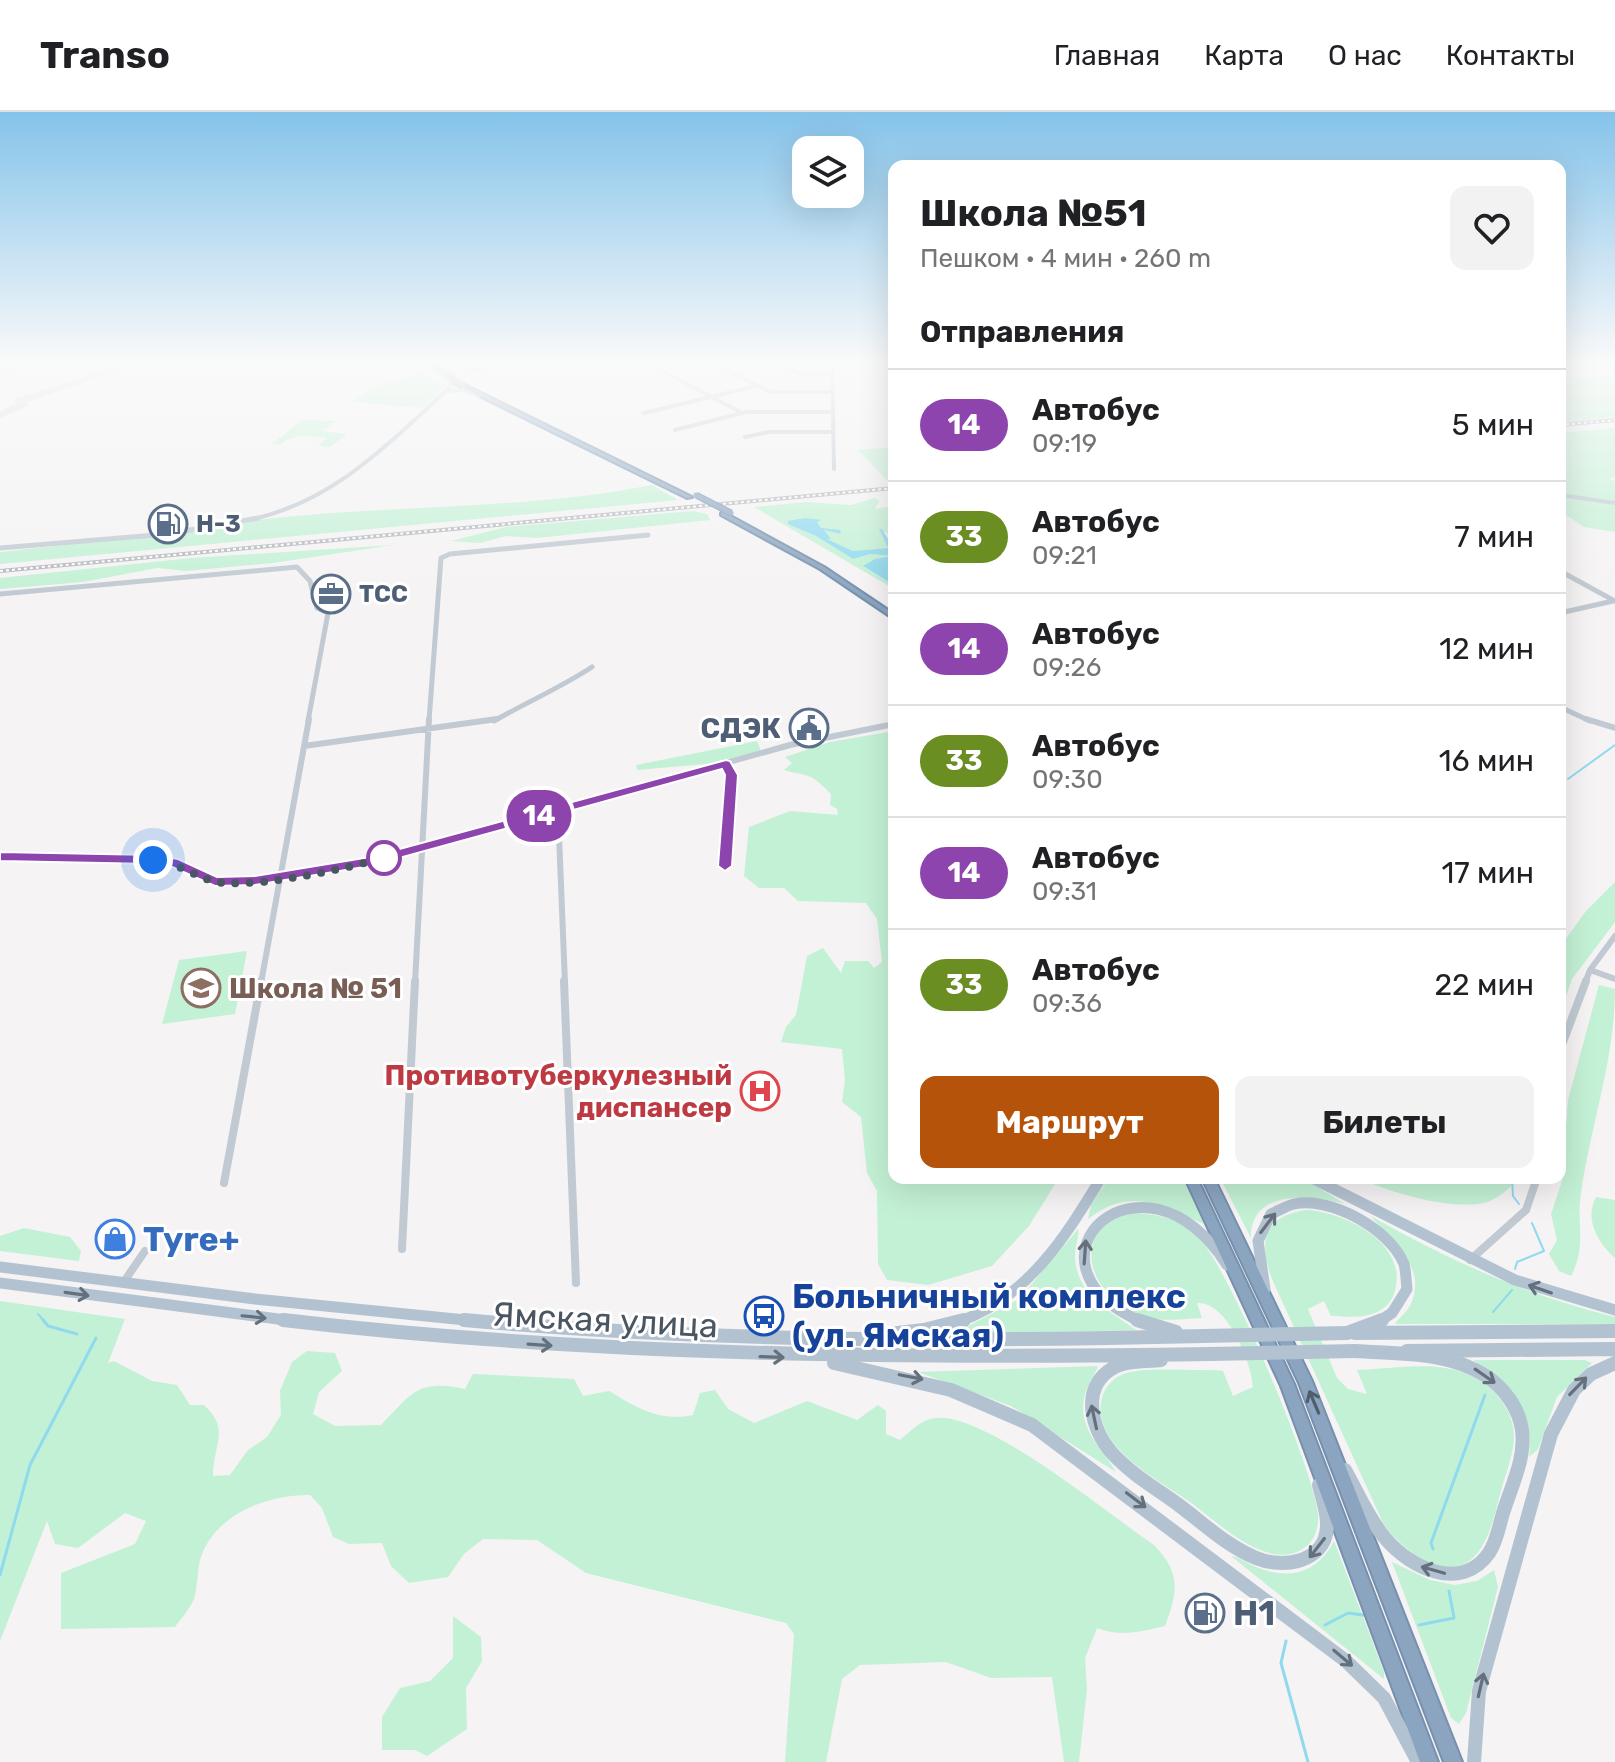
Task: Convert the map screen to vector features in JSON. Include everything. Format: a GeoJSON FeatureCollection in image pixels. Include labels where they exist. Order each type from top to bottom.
{"type":"FeatureCollection","features":[{"type":"Feature","properties":{"kind":"highway"},"geometry":{"type":"LineString","coordinates":[[578,441],[692,496]]}},
{"type":"Feature","properties":{"kind":"highway"},"geometry":{"type":"LineString","coordinates":[[582,441],[830,566],[888,605]]}},
{"type":"Feature","properties":{"kind":"highway"},"geometry":{"type":"LineString","coordinates":[[727,514],[822,568],[888,613]]}},
{"type":"Feature","properties":{"kind":"highway"},"geometry":{"type":"LineString","coordinates":[[1194,1184],[1249,1298],[1311,1446],[1429,1762]]}},
{"type":"Feature","properties":{"kind":"highway"},"geometry":{"type":"LineString","coordinates":[[1211,1184],[1267,1296],[1332,1446],[1453,1762]]}},
{"type":"Feature","properties":{"kind":"main road"},"geometry":{"type":"LineString","coordinates":[[809,1340],[924,1332],[964,1323],[987,1312],[1027,1283],[1097,1184]]}},
{"type":"Feature","properties":{"kind":"main road"},"geometry":{"type":"LineString","coordinates":[[1324,1184],[1470,1260],[1556,1295],[1615,1310]]}},
{"type":"Feature","properties":{"kind":"main road"},"geometry":{"type":"LineString","coordinates":[[1267,1296],[1258,1242],[1266,1220],[1278,1210],[1294,1205],[1324,1205],[1345,1211],[1369,1224],[1391,1245],[1402,1262],[1406,1287],[1401,1302],[1392,1314],[1347,1333]]}},
{"type":"Feature","properties":{"kind":"main road"},"geometry":{"type":"LineString","coordinates":[[1204,1336],[1143,1324],[1125,1315],[1101,1296],[1085,1270],[1084,1252],[1087,1237],[1101,1218],[1116,1210],[1141,1207],[1162,1209],[1186,1220],[1213,1244],[1249,1298]]}},
{"type":"Feature","properties":{"kind":"main road","name":"Ямская улица"},"geometry":{"type":"LineString","coordinates":[[0,1267],[530,1327],[809,1340]]}},
{"type":"Feature","properties":{"kind":"main road","name":"Ямская улица"},"geometry":{"type":"LineString","coordinates":[[0,1283],[176,1309],[413,1335],[807,1358],[1210,1354]]}},
{"type":"Feature","properties":{"kind":"main road"},"geometry":{"type":"LineString","coordinates":[[809,1340],[1615,1331]]}},
{"type":"Feature","properties":{"kind":"main road"},"geometry":{"type":"LineString","coordinates":[[1311,1446],[1326,1515],[1325,1537],[1305,1560],[1283,1565],[1243,1551],[1119,1460],[1100,1437],[1092,1417],[1094,1392],[1103,1377],[1126,1364],[1210,1354],[1615,1349]]}},
{"type":"Feature","properties":{"kind":"main road"},"geometry":{"type":"LineString","coordinates":[[1332,1446],[1384,1537],[1411,1562],[1432,1571],[1454,1575],[1475,1568],[1489,1553],[1522,1443],[1520,1422],[1509,1399],[1485,1375],[1462,1364],[1355,1351]]}},
{"type":"Feature","properties":{"kind":"main road"},"geometry":{"type":"LineString","coordinates":[[807,1358],[946,1386],[1004,1408],[1045,1433],[1346,1661],[1384,1698],[1418,1762]]}},
{"type":"Feature","properties":{"kind":"main road"},"geometry":{"type":"LineString","coordinates":[[1474,1762],[1479,1691],[1551,1434],[1560,1409],[1578,1383],[1615,1363]]}},
{"type":"Feature","properties":{"kind":"street"},"geometry":{"type":"LineString","coordinates":[[0,548],[207,527],[301,504],[347,478],[389,441]]}},
{"type":"Feature","properties":{"kind":"street"},"geometry":{"type":"LineString","coordinates":[[833,441],[834,469]]}},
{"type":"Feature","properties":{"kind":"street"},"geometry":{"type":"LineString","coordinates":[[1566,496],[1615,503]]}},
{"type":"Feature","properties":{"kind":"street"},"geometry":{"type":"LineString","coordinates":[[402,1249],[428,730],[441,558],[450,554],[648,535]]}},
{"type":"Feature","properties":{"kind":"street"},"geometry":{"type":"LineString","coordinates":[[0,594],[296,566],[307,576],[317,608],[328,613],[224,1183]]}},
{"type":"Feature","properties":{"kind":"street"},"geometry":{"type":"LineString","coordinates":[[1566,574],[1615,601]]}},
{"type":"Feature","properties":{"kind":"street"},"geometry":{"type":"LineString","coordinates":[[1566,612],[1615,601]]}},
{"type":"Feature","properties":{"kind":"street"},"geometry":{"type":"LineString","coordinates":[[304,746],[493,722],[532,699],[554,692],[592,667]]}},
{"type":"Feature","properties":{"kind":"street"},"geometry":{"type":"LineString","coordinates":[[1566,710],[1602,727],[1615,728]]}},
{"type":"Feature","properties":{"kind":"street"},"geometry":{"type":"LineString","coordinates":[[0,856],[163,861],[221,883],[281,877],[346,867],[422,848],[790,745],[888,725]]}},
{"type":"Feature","properties":{"kind":"street"},"geometry":{"type":"LineString","coordinates":[[558,811],[576,1283]]}},
{"type":"Feature","properties":{"kind":"street"},"geometry":{"type":"LineString","coordinates":[[506,825],[537,836],[559,834]]}},
{"type":"Feature","properties":{"kind":"street"},"geometry":{"type":"LineString","coordinates":[[1566,1034],[1590,970],[1615,936]]}},
{"type":"Feature","properties":{"kind":"street"},"geometry":{"type":"LineString","coordinates":[[1590,970],[1615,979]]}},
{"type":"Feature","properties":{"kind":"street"},"geometry":{"type":"LineString","coordinates":[[1470,1260],[1526,1210],[1535,1184]]}},
{"type":"Feature","properties":{"kind":"street"},"geometry":{"type":"LineString","coordinates":[[123,1283],[145,1251]]}},
{"type":"Feature","properties":{"kind":"green space"},"geometry":{"type":"Polygon","coordinates":[[[324,441],[338,441],[330,447],[318,446],[324,441]]]}},
{"type":"Feature","properties":{"kind":"green space"},"geometry":{"type":"Polygon","coordinates":[[[1566,441],[1615,441],[1615,478],[1608,478],[1615,481],[1615,502],[1566,495],[1566,441]]]}},
{"type":"Feature","properties":{"kind":"green space"},"geometry":{"type":"Polygon","coordinates":[[[888,448],[888,481],[858,450],[888,448]]]}},
{"type":"Feature","properties":{"kind":"green space"},"geometry":{"type":"Polygon","coordinates":[[[652,485],[678,500],[0,564],[0,552],[248,521],[560,498],[652,485]]]}},
{"type":"Feature","properties":{"kind":"green space"},"geometry":{"type":"Polygon","coordinates":[[[1566,497],[1615,504],[1615,532],[1584,527],[1566,515],[1566,497]]]}},
{"type":"Feature","properties":{"kind":"green space"},"geometry":{"type":"Polygon","coordinates":[[[875,498],[879,501],[875,509],[888,507],[888,535],[880,530],[888,548],[853,551],[822,537],[823,529],[840,534],[821,528],[817,522],[789,524],[816,536],[853,559],[872,554],[888,556],[875,559],[864,567],[888,581],[888,585],[754,507],[807,502],[851,505],[875,498]]]}},
{"type":"Feature","properties":{"kind":"green space"},"geometry":{"type":"Polygon","coordinates":[[[693,511],[707,514],[710,520],[537,538],[506,536],[480,543],[451,541],[506,527],[693,511]]]}},
{"type":"Feature","properties":{"kind":"green space"},"geometry":{"type":"Polygon","coordinates":[[[393,545],[273,563],[186,571],[157,568],[83,582],[0,589],[0,578],[191,558],[393,545]]]}},
{"type":"Feature","properties":{"kind":"green space"},"geometry":{"type":"Polygon","coordinates":[[[888,732],[888,1184],[1055,1184],[1029,1226],[992,1266],[928,1285],[887,1280],[878,1264],[877,1191],[867,1173],[861,1117],[842,1102],[845,1080],[842,1049],[781,1042],[786,1027],[796,1015],[807,956],[823,948],[841,973],[845,961],[868,961],[874,968],[882,962],[877,919],[866,903],[798,901],[784,888],[759,888],[744,876],[749,827],[790,811],[838,815],[837,809],[830,805],[831,794],[818,782],[809,776],[784,770],[792,763],[785,757],[830,742],[888,732]]]}},
{"type":"Feature","properties":{"kind":"green space"},"geometry":{"type":"Polygon","coordinates":[[[757,741],[761,751],[706,764],[637,770],[636,765],[757,741]]]}},
{"type":"Feature","properties":{"kind":"green space"},"geometry":{"type":"Polygon","coordinates":[[[1615,882],[1615,922],[1572,979],[1566,996],[1566,939],[1586,911],[1615,882]]]}},
{"type":"Feature","properties":{"kind":"green space"},"geometry":{"type":"Polygon","coordinates":[[[247,951],[235,1014],[162,1024],[179,960],[247,951]]]}},
{"type":"Feature","properties":{"kind":"green space"},"geometry":{"type":"Polygon","coordinates":[[[1599,985],[1615,989],[1607,1066],[1581,1193],[1579,1255],[1571,1276],[1559,1271],[1549,1254],[1557,1240],[1551,1214],[1561,1184],[1566,1184],[1568,1100],[1599,985]]]}},
{"type":"Feature","properties":{"kind":"green space"},"geometry":{"type":"Polygon","coordinates":[[[1105,1184],[1186,1184],[1204,1224],[1161,1206],[1133,1201],[1118,1203],[1088,1219],[1091,1205],[1105,1184]]]}},
{"type":"Feature","properties":{"kind":"green space"},"geometry":{"type":"Polygon","coordinates":[[[1223,1184],[1313,1184],[1345,1204],[1301,1198],[1272,1203],[1261,1210],[1253,1222],[1251,1238],[1223,1184]]]}},
{"type":"Feature","properties":{"kind":"green space"},"geometry":{"type":"Polygon","coordinates":[[[1375,1184],[1514,1184],[1494,1199],[1470,1205],[1420,1199],[1375,1184]]]}},
{"type":"Feature","properties":{"kind":"green space"},"geometry":{"type":"Polygon","coordinates":[[[1596,1197],[1615,1200],[1615,1258],[1603,1245],[1592,1222],[1596,1197]]]}},
{"type":"Feature","properties":{"kind":"green space"},"geometry":{"type":"Polygon","coordinates":[[[1308,1210],[1339,1217],[1370,1234],[1392,1258],[1397,1273],[1392,1298],[1375,1313],[1359,1317],[1331,1316],[1324,1301],[1308,1309],[1337,1378],[1348,1389],[1367,1394],[1357,1370],[1441,1367],[1467,1374],[1483,1383],[1497,1395],[1511,1418],[1514,1442],[1493,1520],[1479,1551],[1468,1562],[1455,1567],[1442,1567],[1428,1562],[1403,1546],[1384,1525],[1272,1279],[1265,1253],[1268,1232],[1281,1218],[1308,1210]]]}},
{"type":"Feature","properties":{"kind":"green space"},"geometry":{"type":"Polygon","coordinates":[[[1133,1213],[1166,1218],[1195,1233],[1227,1283],[1247,1323],[1286,1413],[1313,1490],[1318,1525],[1315,1535],[1301,1550],[1275,1554],[1246,1543],[1145,1472],[1116,1446],[1106,1431],[1101,1415],[1103,1395],[1115,1379],[1129,1372],[1223,1371],[1233,1396],[1253,1387],[1248,1363],[1236,1334],[1218,1311],[1197,1303],[1202,1318],[1154,1319],[1128,1309],[1112,1297],[1100,1282],[1093,1266],[1092,1250],[1098,1234],[1111,1222],[1133,1213]]]}},
{"type":"Feature","properties":{"kind":"green space"},"geometry":{"type":"Polygon","coordinates":[[[1371,1216],[1489,1275],[1551,1299],[1615,1317],[1615,1324],[1395,1324],[1410,1306],[1415,1279],[1405,1256],[1371,1216]]]}},
{"type":"Feature","properties":{"kind":"green space"},"geometry":{"type":"Polygon","coordinates":[[[24,1228],[70,1237],[81,1251],[79,1261],[0,1251],[0,1236],[24,1228]]]}},
{"type":"Feature","properties":{"kind":"green space"},"geometry":{"type":"Polygon","coordinates":[[[1078,1229],[1075,1259],[1082,1283],[1106,1309],[1136,1330],[950,1336],[1019,1299],[1078,1229]]]}},
{"type":"Feature","properties":{"kind":"green space"},"geometry":{"type":"Polygon","coordinates":[[[0,1301],[125,1319],[108,1363],[114,1361],[152,1381],[177,1385],[190,1405],[204,1405],[217,1422],[219,1430],[213,1476],[230,1475],[248,1450],[267,1437],[281,1415],[280,1391],[292,1362],[307,1351],[335,1353],[342,1371],[319,1392],[313,1414],[335,1426],[381,1425],[417,1391],[436,1386],[465,1389],[473,1374],[574,1379],[583,1396],[609,1391],[639,1408],[670,1417],[693,1415],[700,1393],[715,1390],[728,1409],[754,1423],[807,1401],[857,1420],[878,1405],[886,1411],[886,1434],[900,1440],[930,1419],[958,1421],[1016,1448],[1154,1545],[1173,1574],[1173,1603],[1165,1626],[1122,1633],[1097,1628],[1085,1658],[1087,1689],[1079,1762],[1064,1762],[1052,1677],[991,1678],[946,1662],[860,1665],[842,1679],[826,1762],[785,1762],[794,1634],[786,1623],[586,1573],[537,1540],[483,1539],[464,1554],[448,1577],[409,1583],[391,1566],[382,1543],[349,1544],[333,1537],[322,1508],[310,1495],[262,1502],[220,1527],[202,1554],[194,1600],[175,1627],[61,1629],[61,1573],[135,1544],[146,1521],[125,1513],[78,1548],[55,1544],[47,1521],[0,1641],[0,1301]]]}},
{"type":"Feature","properties":{"kind":"green space"},"geometry":{"type":"Polygon","coordinates":[[[1473,1360],[1585,1360],[1592,1363],[1557,1397],[1538,1449],[1529,1457],[1530,1441],[1524,1413],[1508,1389],[1473,1360]]]}},
{"type":"Feature","properties":{"kind":"green space"},"geometry":{"type":"Polygon","coordinates":[[[1098,1366],[1085,1394],[1084,1417],[1092,1436],[1116,1472],[1011,1406],[918,1372],[1098,1366]]]}},
{"type":"Feature","properties":{"kind":"green space"},"geometry":{"type":"Polygon","coordinates":[[[1334,1541],[1384,1679],[1231,1556],[1267,1571],[1300,1572],[1319,1561],[1334,1541]]]}},
{"type":"Feature","properties":{"kind":"green space"},"geometry":{"type":"Polygon","coordinates":[[[1392,1562],[1430,1580],[1455,1585],[1477,1581],[1494,1570],[1498,1587],[1466,1713],[1459,1724],[1451,1718],[1392,1562]]]}},
{"type":"Feature","properties":{"kind":"green space"},"geometry":{"type":"Polygon","coordinates":[[[453,1616],[481,1637],[482,1661],[466,1688],[467,1729],[427,1756],[415,1750],[382,1750],[382,1717],[400,1688],[430,1681],[453,1658],[453,1616]]]}},
{"type":"Feature","properties":{"kind":"water"},"geometry":{"type":"Polygon","coordinates":[[[805,518],[822,520],[817,522],[821,528],[840,530],[841,534],[824,530],[831,539],[827,539],[853,551],[888,548],[888,556],[871,554],[853,559],[816,536],[788,524],[788,521],[805,518]]]}},
{"type":"Feature","properties":{"kind":"water"},"geometry":{"type":"Polygon","coordinates":[[[879,529],[888,538],[888,548],[879,529]]]}},
{"type":"Feature","properties":{"kind":"water"},"geometry":{"type":"Polygon","coordinates":[[[888,557],[888,581],[863,566],[888,557]]]}},
{"type":"Feature","properties":{"kind":"waterway"},"geometry":{"type":"LineString","coordinates":[[1568,779],[1615,745]]}},
{"type":"Feature","properties":{"kind":"waterway"},"geometry":{"type":"LineString","coordinates":[[1512,1184],[1513,1196],[1519,1204]]}},
{"type":"Feature","properties":{"kind":"waterway"},"geometry":{"type":"LineString","coordinates":[[1515,1269],[1517,1262],[1544,1251],[1532,1223]]}},
{"type":"Feature","properties":{"kind":"waterway"},"geometry":{"type":"LineString","coordinates":[[1493,1312],[1512,1290]]}},
{"type":"Feature","properties":{"kind":"waterway"},"geometry":{"type":"LineString","coordinates":[[38,1314],[45,1322]]}},
{"type":"Feature","properties":{"kind":"waterway"},"geometry":{"type":"LineString","coordinates":[[43,1320],[48,1326],[77,1334]]}},
{"type":"Feature","properties":{"kind":"waterway"},"geometry":{"type":"LineString","coordinates":[[0,1575],[30,1465],[96,1338]]}},
{"type":"Feature","properties":{"kind":"waterway"},"geometry":{"type":"LineString","coordinates":[[1433,1549],[1431,1543],[1485,1395]]}},
{"type":"Feature","properties":{"kind":"waterway"},"geometry":{"type":"LineString","coordinates":[[1419,1625],[1454,1618],[1449,1591]]}},
{"type":"Feature","properties":{"kind":"waterway"},"geometry":{"type":"LineString","coordinates":[[1325,1625],[1348,1613],[1363,1615]]}},
{"type":"Feature","properties":{"kind":"waterway"},"geometry":{"type":"LineString","coordinates":[[1286,1641],[1281,1663],[1308,1762]]}},
{"type":"Feature","properties":{"kind":"railway"},"geometry":{"type":"LineString","coordinates":[[0,571],[888,489]]}},
{"type":"Feature","properties":{"kind":"bus line","name":"14"},"geometry":{"type":"LineString","coordinates":[[0,856],[153,860],[173,862],[215,882],[255,880],[370,862],[726,764],[731,775],[725,866]]}},
{"type":"Feature","properties":{"kind":"place","name":"Н-3"},"geometry":{"type":"Point","coordinates":[168,524]}},
{"type":"Feature","properties":{"kind":"place","name":"ТСС"},"geometry":{"type":"Point","coordinates":[331,594]}},
{"type":"Feature","properties":{"kind":"place","name":"СДЭК"},"geometry":{"type":"Point","coordinates":[809,728]}},
{"type":"Feature","properties":{"kind":"place","name":"Школа № 51"},"geometry":{"type":"Point","coordinates":[201,988]}},
{"type":"Feature","properties":{"kind":"place","name":"Противотуберкулезный диспансер"},"geometry":{"type":"Point","coordinates":[760,1091]}},
{"type":"Feature","properties":{"kind":"place","name":"Tyre+"},"geometry":{"type":"Point","coordinates":[115,1239]}},
{"type":"Feature","properties":{"kind":"place","name":"Больничный комплекс (ул. Ямская)"},"geometry":{"type":"Point","coordinates":[764,1316]}},
{"type":"Feature","properties":{"kind":"place","name":"Н1"},"geometry":{"type":"Point","coordinates":[1205,1613]}},
{"type":"Feature","properties":{"kind":"route"},"geometry":{"type":"LineString","coordinates":[[153,860],[173,862],[221,883],[328,870],[393,856],[384,858]]}}]}
